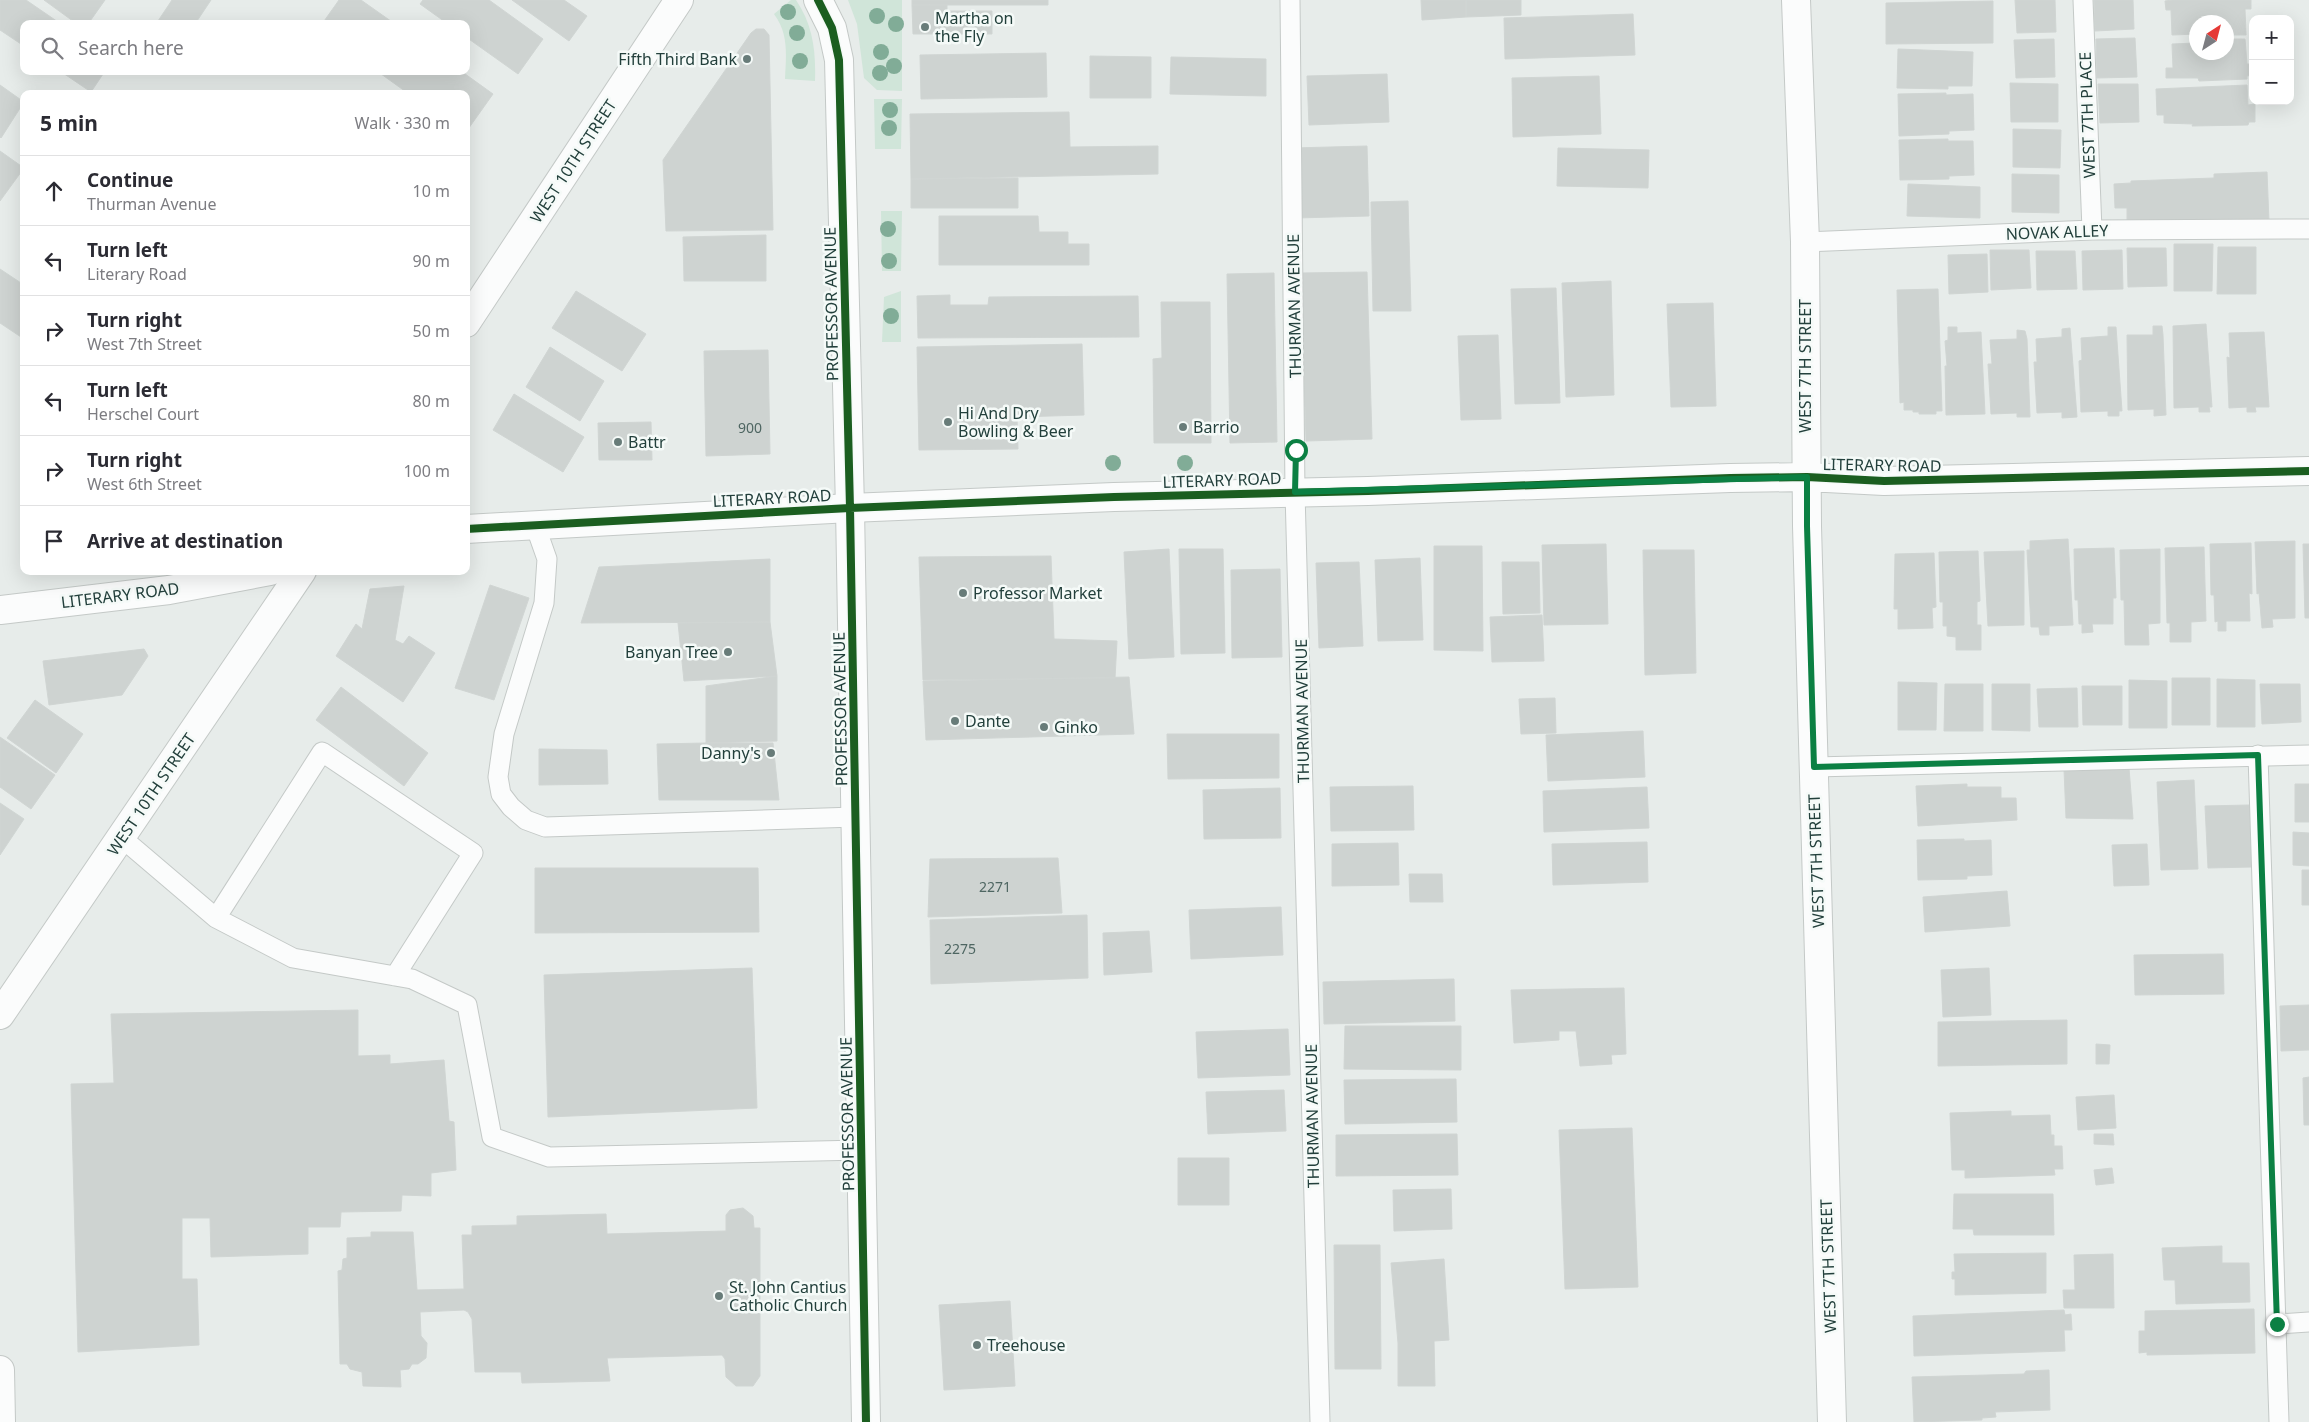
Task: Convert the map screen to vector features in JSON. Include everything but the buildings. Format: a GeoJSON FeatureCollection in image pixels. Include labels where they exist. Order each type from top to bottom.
{"type":"FeatureCollection","features":[{"type":"Feature","properties":{"kind":"street","name":"WEST 10TH STREET"},"geometry":{"type":"LineString","coordinates":[[470,317],[679,0]]}},
{"type":"Feature","properties":{"kind":"street","name":"PROFESSOR AVENUE"},"geometry":{"type":"LineString","coordinates":[[818,0],[832,28],[839,60],[850,508],[866,1422]]}},
{"type":"Feature","properties":{"kind":"street","name":"WEST 7TH STREET"},"geometry":{"type":"LineString","coordinates":[[1796,0],[1805,242],[1807,526],[1832,1422]]}},
{"type":"Feature","properties":{"kind":"street","name":"LITERARY ROAD"},"geometry":{"type":"LineString","coordinates":[[470,529],[850,508],[1295,492],[1807,477],[1884,481],[2309,471]]}},
{"type":"Feature","properties":{"kind":"street","name":"LITERARY ROAD"},"geometry":{"type":"LineString","coordinates":[[0,610],[169,590],[249,575]]}},
{"type":"Feature","properties":{"kind":"street","name":"WEST 10TH STREET"},"geometry":{"type":"LineString","coordinates":[[0,1015],[299,575]]}},
{"type":"Feature","properties":{"kind":"street"},"geometry":{"type":"LineString","coordinates":[[0,1370],[1,1422]]}},
{"type":"Feature","properties":{"kind":"lane","name":"THURMAN AVENUE"},"geometry":{"type":"LineString","coordinates":[[1290,0],[1295,492],[1320,1422]]}},
{"type":"Feature","properties":{"kind":"lane","name":"WEST 7TH PLACE"},"geometry":{"type":"LineString","coordinates":[[2083,0],[2092,230]]}},
{"type":"Feature","properties":{"kind":"lane","name":"NOVAK ALLEY"},"geometry":{"type":"LineString","coordinates":[[1805,242],[2092,230],[2309,228]]}},
{"type":"Feature","properties":{"kind":"lane"},"geometry":{"type":"LineString","coordinates":[[535,525],[547,559],[544,603],[504,734],[498,777],[501,794],[511,807],[526,820],[545,827],[856,816]]}},
{"type":"Feature","properties":{"kind":"lane"},"geometry":{"type":"LineString","coordinates":[[216,918],[322,752],[473,853],[395,976]]}},
{"type":"Feature","properties":{"kind":"lane"},"geometry":{"type":"LineString","coordinates":[[2258,755],[2280,1422]]}},
{"type":"Feature","properties":{"kind":"lane"},"geometry":{"type":"LineString","coordinates":[[1814,767],[2309,755]]}},
{"type":"Feature","properties":{"kind":"lane"},"geometry":{"type":"LineString","coordinates":[[122,838],[216,918],[294,958],[412,980],[467,1005],[492,1137],[549,1157],[861,1150]]}},
{"type":"Feature","properties":{"kind":"lane"},"geometry":{"type":"LineString","coordinates":[[2277,1324],[2309,1322]]}},
{"type":"Feature","properties":{"kind":"green space"},"geometry":{"type":"Polygon","coordinates":[[[791,0],[796,0],[802,9],[810,29],[815,59],[815,81],[785,79],[786,45],[782,29],[774,14],[791,0]]]}},
{"type":"Feature","properties":{"kind":"green space"},"geometry":{"type":"Polygon","coordinates":[[[848,0],[902,0],[902,91],[877,90],[864,78],[857,24],[848,0]]]}},
{"type":"Feature","properties":{"kind":"green space"},"geometry":{"type":"Polygon","coordinates":[[[874,99],[902,99],[901,149],[875,149],[874,99]]]}},
{"type":"Feature","properties":{"kind":"green space"},"geometry":{"type":"Polygon","coordinates":[[[881,211],[902,211],[901,271],[882,271],[881,211]]]}},
{"type":"Feature","properties":{"kind":"green space"},"geometry":{"type":"Polygon","coordinates":[[[901,291],[901,342],[882,342],[884,297],[901,291]]]}},
{"type":"Feature","properties":{"kind":"cycle path"},"geometry":{"type":"LineString","coordinates":[[818,0],[832,28],[839,60],[850,508],[866,1422]]}},
{"type":"Feature","properties":{"kind":"cycle path"},"geometry":{"type":"LineString","coordinates":[[470,529],[850,508],[1114,497],[1368,491],[1730,478],[1807,477],[1884,481],[2309,471]]}},
{"type":"Feature","properties":{"kind":"place","name":"Martha on the Fly"},"geometry":{"type":"Point","coordinates":[925,27]}},
{"type":"Feature","properties":{"kind":"place","name":"Fifth Third Bank"},"geometry":{"type":"Point","coordinates":[747,59]}},
{"type":"Feature","properties":{"kind":"place","name":"Hi And Dry Bowling & Beer"},"geometry":{"type":"Point","coordinates":[948,422]}},
{"type":"Feature","properties":{"kind":"place","name":"Barrio"},"geometry":{"type":"Point","coordinates":[1183,427]}},
{"type":"Feature","properties":{"kind":"place","name":"Battr"},"geometry":{"type":"Point","coordinates":[618,442]}},
{"type":"Feature","properties":{"kind":"place","name":"Professor Market"},"geometry":{"type":"Point","coordinates":[963,593]}},
{"type":"Feature","properties":{"kind":"place","name":"Banyan Tree"},"geometry":{"type":"Point","coordinates":[728,652]}},
{"type":"Feature","properties":{"kind":"place","name":"Dante"},"geometry":{"type":"Point","coordinates":[955,721]}},
{"type":"Feature","properties":{"kind":"place","name":"Ginko"},"geometry":{"type":"Point","coordinates":[1044,727]}},
{"type":"Feature","properties":{"kind":"place","name":"Danny's"},"geometry":{"type":"Point","coordinates":[771,753]}},
{"type":"Feature","properties":{"kind":"place","name":"St. John Cantius Catholic Church"},"geometry":{"type":"Point","coordinates":[719,1296]}},
{"type":"Feature","properties":{"kind":"place","name":"Treehouse"},"geometry":{"type":"Point","coordinates":[977,1345]}},
{"type":"Feature","properties":{"kind":"route"},"geometry":{"type":"LineString","coordinates":[[1296,450],[1295,492],[1807,477],[1814,767],[2258,755],[2277,1324]]}}]}
